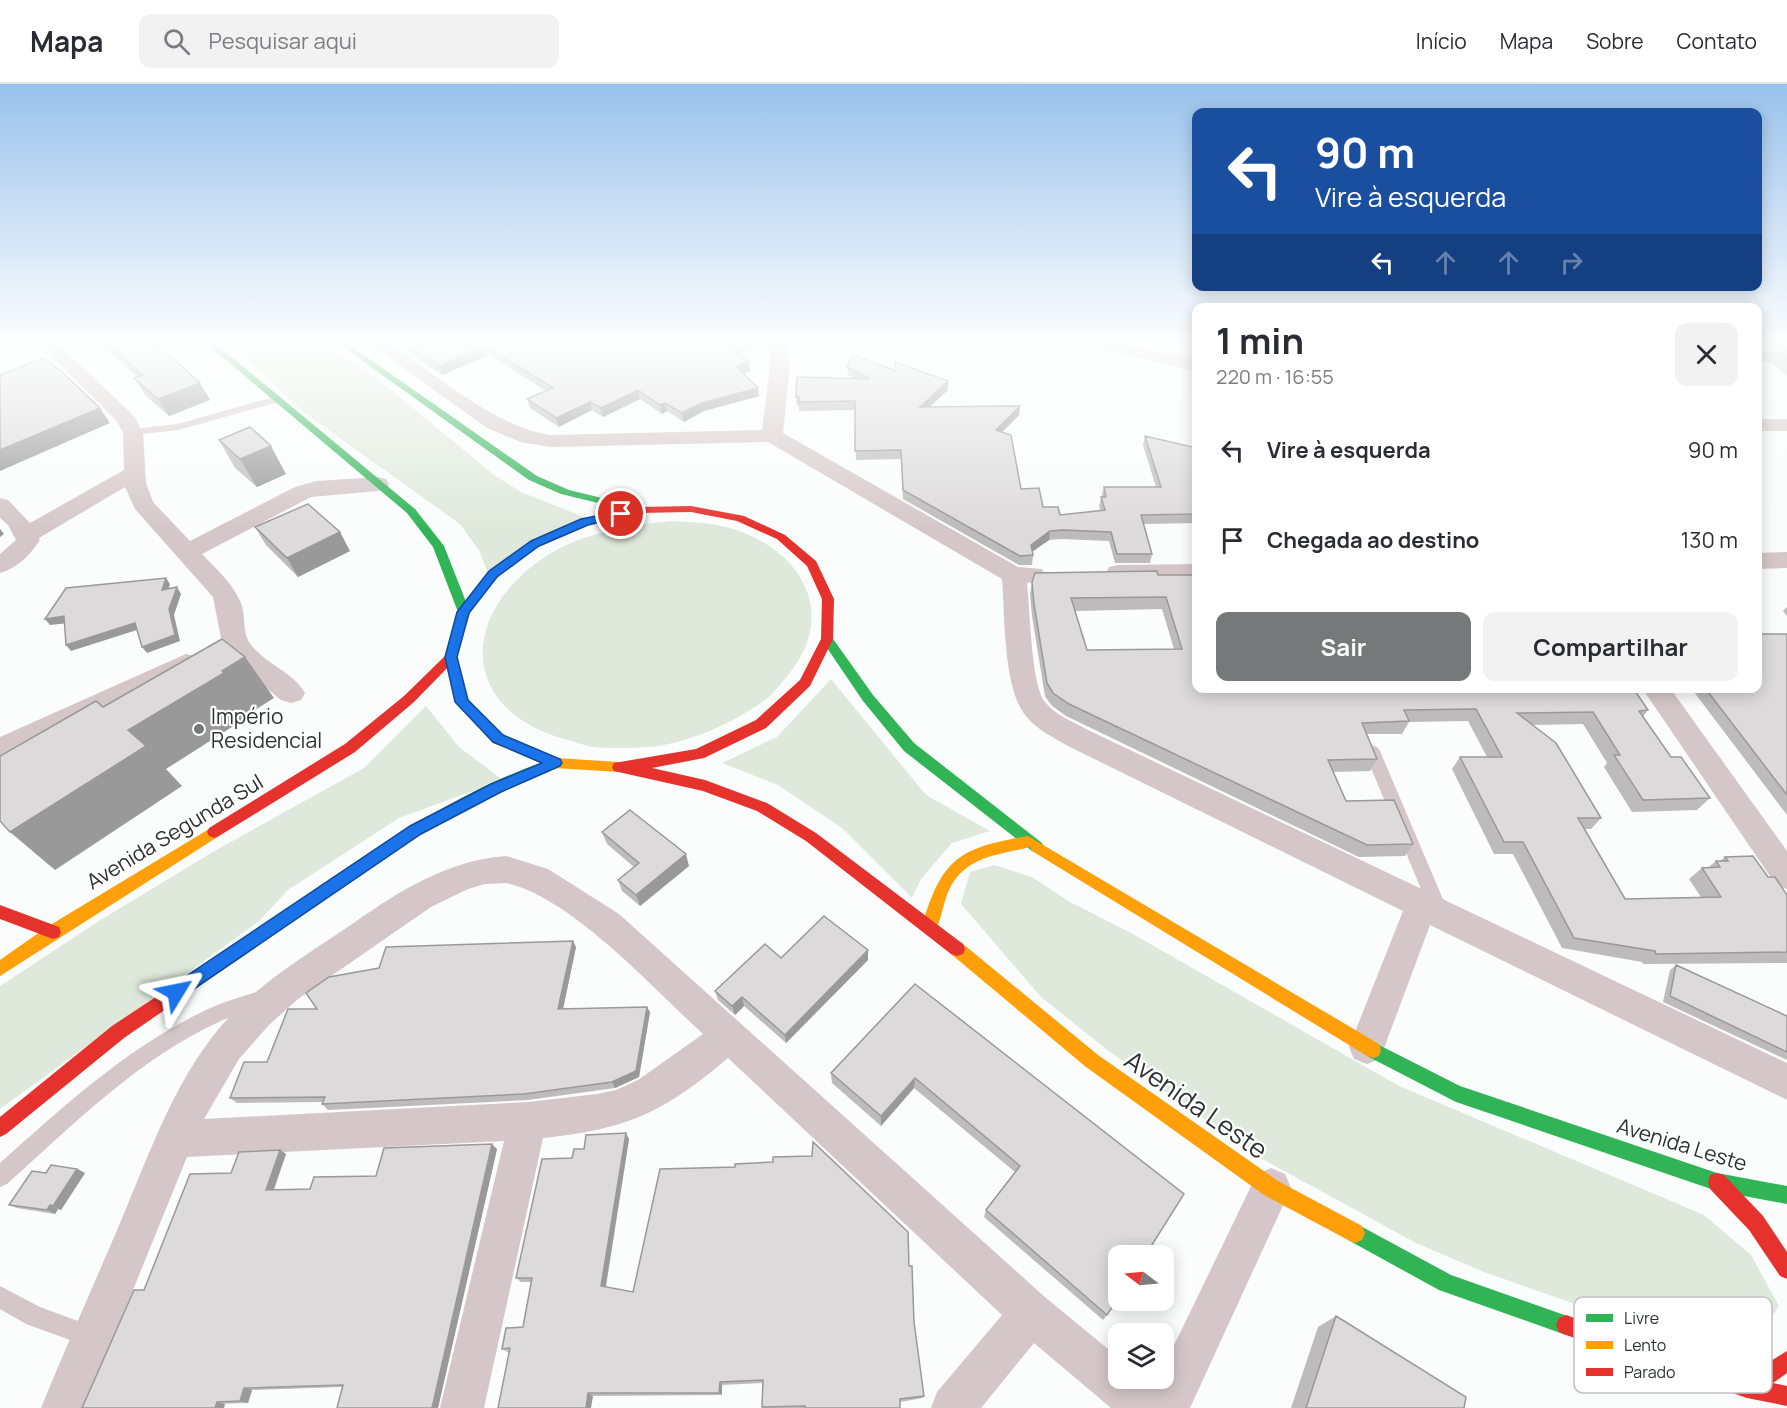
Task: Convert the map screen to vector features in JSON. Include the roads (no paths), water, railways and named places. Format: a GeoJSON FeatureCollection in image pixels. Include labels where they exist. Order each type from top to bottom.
{"type":"FeatureCollection","features":[{"type":"Feature","properties":{"kind":"main road"},"geometry":{"type":"LineString","coordinates":[[286,406],[428,528],[444,554],[464,612]]}},
{"type":"Feature","properties":{"kind":"main road"},"geometry":{"type":"LineString","coordinates":[[431,406],[533,478],[565,492],[639,510]]}},
{"type":"Feature","properties":{"kind":"main road"},"geometry":{"type":"LineString","coordinates":[[691,509],[740,518],[781,537],[812,564],[828,599],[827,639],[805,684],[761,724],[699,754],[627,768],[555,763],[498,739],[462,702],[451,657],[464,612],[493,574],[535,544],[585,522],[639,510],[691,509]]}},
{"type":"Feature","properties":{"kind":"main road","name":"Avenida Leste"},"geometry":{"type":"LineString","coordinates":[[827,639],[868,698],[909,747],[1028,842],[1367,1047],[1456,1094],[1718,1182],[1787,1195]]}},
{"type":"Feature","properties":{"kind":"main road","name":"Avenida Segunda Sul"},"geometry":{"type":"LineString","coordinates":[[0,969],[53,932],[350,748],[409,699],[451,657]]}},
{"type":"Feature","properties":{"kind":"main road"},"geometry":{"type":"LineString","coordinates":[[0,1128],[118,1032],[415,830],[496,788],[555,763]]}},
{"type":"Feature","properties":{"kind":"main road","name":"Avenida Leste"},"geometry":{"type":"LineString","coordinates":[[627,768],[705,786],[762,807],[811,837],[930,926],[1092,1061],[1271,1188],[1446,1283],[1574,1328]]}},
{"type":"Feature","properties":{"kind":"main road"},"geometry":{"type":"LineString","coordinates":[[930,926],[936,897],[948,876],[961,860],[988,848],[1028,842]]}},
{"type":"Feature","properties":{"kind":"main road"},"geometry":{"type":"LineString","coordinates":[[0,913],[53,932]]}},
{"type":"Feature","properties":{"kind":"main road"},"geometry":{"type":"LineString","coordinates":[[1718,1182],[1757,1222],[1774,1245],[1787,1269]]}},
{"type":"Feature","properties":{"kind":"main road"},"geometry":{"type":"LineString","coordinates":[[1772,1371],[1787,1361]]}},
{"type":"Feature","properties":{"kind":"main road","name":"Avenida Leste"},"geometry":{"type":"LineString","coordinates":[[1772,1393],[1787,1396]]}},
{"type":"Feature","properties":{"kind":"street"},"geometry":{"type":"LineString","coordinates":[[116,406],[133,432],[134,473],[143,504],[224,593],[231,606],[234,640],[252,670],[291,693]]}},
{"type":"Feature","properties":{"kind":"street"},"geometry":{"type":"LineString","coordinates":[[468,406],[494,424],[528,438],[550,441],[772,436],[1014,575],[1060,574]]}},
{"type":"Feature","properties":{"kind":"street"},"geometry":{"type":"LineString","coordinates":[[772,436],[775,406]]}},
{"type":"Feature","properties":{"kind":"street"},"geometry":{"type":"LineString","coordinates":[[1762,425],[1787,425]]}},
{"type":"Feature","properties":{"kind":"street"},"geometry":{"type":"LineString","coordinates":[[25,536],[134,473]]}},
{"type":"Feature","properties":{"kind":"street"},"geometry":{"type":"LineString","coordinates":[[186,552],[303,492],[316,488],[378,484]]}},
{"type":"Feature","properties":{"kind":"street"},"geometry":{"type":"LineString","coordinates":[[0,505],[18,521],[28,540],[19,552],[0,566]]}},
{"type":"Feature","properties":{"kind":"street"},"geometry":{"type":"LineString","coordinates":[[1762,561],[1787,560]]}},
{"type":"Feature","properties":{"kind":"street"},"geometry":{"type":"LineString","coordinates":[[1094,574],[1192,572]]}},
{"type":"Feature","properties":{"kind":"street"},"geometry":{"type":"LineString","coordinates":[[1014,575],[1025,681],[1032,705],[1047,719],[1078,738],[1431,907],[1787,1082]]}},
{"type":"Feature","properties":{"kind":"street"},"geometry":{"type":"LineString","coordinates":[[0,748],[234,640]]}},
{"type":"Feature","properties":{"kind":"street"},"geometry":{"type":"LineString","coordinates":[[1659,693],[1787,876]]}},
{"type":"Feature","properties":{"kind":"street"},"geometry":{"type":"LineString","coordinates":[[63,1408],[176,1139],[207,1077],[242,1028],[280,993],[412,899],[463,876],[497,870],[523,873],[553,887],[607,924],[1030,1313],[1145,1408]]}},
{"type":"Feature","properties":{"kind":"street"},"geometry":{"type":"LineString","coordinates":[[1367,1047],[1431,907]]}},
{"type":"Feature","properties":{"kind":"street"},"geometry":{"type":"LineString","coordinates":[[176,1139],[528,1121],[599,1113],[638,1100],[671,1082],[728,1036]]}},
{"type":"Feature","properties":{"kind":"street"},"geometry":{"type":"LineString","coordinates":[[462,1408],[528,1121]]}},
{"type":"Feature","properties":{"kind":"street"},"geometry":{"type":"LineString","coordinates":[[1167,1408],[1271,1188]]}},
{"type":"Feature","properties":{"kind":"street"},"geometry":{"type":"LineString","coordinates":[[953,1408],[1030,1313]]}},
{"type":"Feature","properties":{"kind":"lane"},"geometry":{"type":"LineString","coordinates":[[133,432],[178,427],[254,406]]}},
{"type":"Feature","properties":{"kind":"lane"},"geometry":{"type":"LineString","coordinates":[[1372,751],[1431,907]]}},
{"type":"Feature","properties":{"kind":"lane"},"geometry":{"type":"LineString","coordinates":[[0,1177],[78,1105],[118,1073],[173,1036],[218,1013],[280,993]]}},
{"type":"Feature","properties":{"kind":"lane"},"geometry":{"type":"LineString","coordinates":[[0,1297],[34,1316],[92,1337]]}},
{"type":"Feature","properties":{"kind":"place","name":"Império Residencial"},"geometry":{"type":"Point","coordinates":[199,729]}}]}
